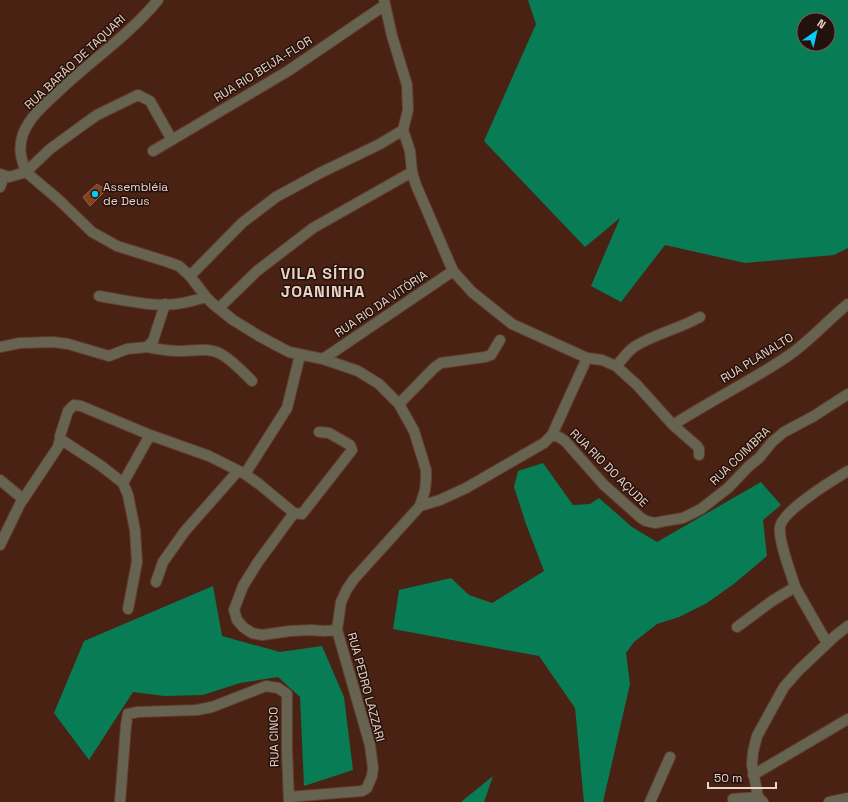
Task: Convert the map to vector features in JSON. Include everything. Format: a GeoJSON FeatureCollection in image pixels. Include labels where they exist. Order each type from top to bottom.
{"type":"FeatureCollection","features":[{"type":"Feature","properties":{"kind":"street","name":"RUA BARÃO DE TAQUARI"},"geometry":{"type":"LineString","coordinates":[[26,172],[21,159],[20,147],[23,134],[29,123],[40,109],[70,81],[145,16],[158,0]]}},
{"type":"Feature","properties":{"kind":"street"},"geometry":{"type":"LineString","coordinates":[[385,3],[392,36],[406,85],[408,110],[403,130],[410,151],[412,172],[416,185],[453,271],[472,292],[512,324],[587,358],[602,360],[616,366],[637,385],[673,425],[697,446],[699,449],[699,455]]}},
{"type":"Feature","properties":{"kind":"street","name":"RUA RIO BEIJA-FLOR"},"geometry":{"type":"LineString","coordinates":[[152,151],[288,71],[385,3]]}},
{"type":"Feature","properties":{"kind":"street"},"geometry":{"type":"LineString","coordinates":[[0,187],[2,175],[9,177],[26,172],[50,149],[97,115],[138,95],[150,101],[172,140]]}},
{"type":"Feature","properties":{"kind":"street"},"geometry":{"type":"LineString","coordinates":[[190,276],[242,223],[276,197],[320,172],[380,144],[403,130]]}},
{"type":"Feature","properties":{"kind":"street"},"geometry":{"type":"LineString","coordinates":[[26,172],[59,200],[92,232],[131,251],[178,266],[190,276],[206,297],[233,320],[264,339],[289,352],[323,359],[358,371],[379,384],[399,404],[414,432],[426,470],[425,490],[420,506]]}},
{"type":"Feature","properties":{"kind":"street"},"geometry":{"type":"LineString","coordinates":[[219,308],[257,271],[313,228],[412,172]]}},
{"type":"Feature","properties":{"kind":"street","name":"RUA RIO DA VITÓRIA"},"geometry":{"type":"LineString","coordinates":[[323,359],[453,271]]}},
{"type":"Feature","properties":{"kind":"street"},"geometry":{"type":"LineString","coordinates":[[98,296],[136,302],[165,304],[189,302],[206,297]]}},
{"type":"Feature","properties":{"kind":"street"},"geometry":{"type":"LineString","coordinates":[[147,347],[153,341],[165,304]]}},
{"type":"Feature","properties":{"kind":"street","name":"RUA PLANALTO"},"geometry":{"type":"LineString","coordinates":[[673,425],[787,356],[814,336],[835,314],[848,304]]}},
{"type":"Feature","properties":{"kind":"street"},"geometry":{"type":"LineString","coordinates":[[616,366],[633,348],[700,317]]}},
{"type":"Feature","properties":{"kind":"street"},"geometry":{"type":"LineString","coordinates":[[399,404],[434,368],[441,363],[485,357],[491,354],[500,340]]}},
{"type":"Feature","properties":{"kind":"street"},"geometry":{"type":"LineString","coordinates":[[0,347],[20,343],[53,342],[68,344],[109,356],[127,349],[147,347],[180,351],[204,350],[220,353],[230,360],[252,381]]}},
{"type":"Feature","properties":{"kind":"street"},"geometry":{"type":"LineString","coordinates":[[156,582],[163,562],[185,531],[242,473],[287,408],[300,355]]}},
{"type":"Feature","properties":{"kind":"street"},"geometry":{"type":"LineString","coordinates":[[420,506],[440,500],[466,488],[544,443],[552,435],[587,358]]}},
{"type":"Feature","properties":{"kind":"street","name":"RUA COIMBRA"},"geometry":{"type":"LineString","coordinates":[[646,521],[654,523],[683,518],[701,509],[728,488],[749,466],[759,458],[772,442],[784,432],[814,416],[848,394]]}},
{"type":"Feature","properties":{"kind":"street"},"geometry":{"type":"LineString","coordinates":[[0,545],[6,530],[23,498],[58,447],[68,411],[74,406],[81,406],[150,435],[209,456],[242,473],[264,488],[294,514],[302,514],[352,450],[350,445],[329,433],[319,432]]}},
{"type":"Feature","properties":{"kind":"street"},"geometry":{"type":"LineString","coordinates":[[123,483],[150,435]]}},
{"type":"Feature","properties":{"kind":"street","name":"RUA RIO DO AÇUDE"},"geometry":{"type":"LineString","coordinates":[[552,435],[566,441],[604,485],[646,521]]}},
{"type":"Feature","properties":{"kind":"street"},"geometry":{"type":"LineString","coordinates":[[60,439],[100,465],[123,483],[128,495],[135,530],[137,562],[128,609]]}},
{"type":"Feature","properties":{"kind":"street"},"geometry":{"type":"LineString","coordinates":[[827,644],[795,587],[782,542],[780,526],[784,519],[804,500],[848,471]]}},
{"type":"Feature","properties":{"kind":"street"},"geometry":{"type":"LineString","coordinates":[[0,480],[23,498]]}},
{"type":"Feature","properties":{"kind":"street","name":"RUA PEDRO LAZZARI"},"geometry":{"type":"LineString","coordinates":[[289,800],[362,791],[367,788],[370,783],[373,768],[370,745],[337,630],[341,602],[354,579],[420,506]]}},
{"type":"Feature","properties":{"kind":"street"},"geometry":{"type":"LineString","coordinates":[[294,514],[258,562],[243,586],[234,610],[237,620],[243,628],[252,633],[262,635],[290,631],[337,630]]}},
{"type":"Feature","properties":{"kind":"street"},"geometry":{"type":"LineString","coordinates":[[737,627],[772,601],[795,587]]}},
{"type":"Feature","properties":{"kind":"street"},"geometry":{"type":"LineString","coordinates":[[733,799],[760,800],[753,770],[753,752],[757,736],[784,687],[799,670],[848,626]]}},
{"type":"Feature","properties":{"kind":"street","name":"RUA CINCO"},"geometry":{"type":"LineString","coordinates":[[120,802],[120,787],[128,714],[138,712],[197,710],[212,707],[266,686],[278,688],[287,694],[289,800]]}},
{"type":"Feature","properties":{"kind":"street"},"geometry":{"type":"LineString","coordinates":[[753,770],[848,718]]}},
{"type":"Feature","properties":{"kind":"street"},"geometry":{"type":"LineString","coordinates":[[650,802],[670,757]]}},
{"type":"Feature","properties":{"kind":"street"},"geometry":{"type":"LineString","coordinates":[[829,802],[848,798]]}},
{"type":"Feature","properties":{"kind":"green space"},"geometry":{"type":"Polygon","coordinates":[[[528,0],[848,0],[848,248],[834,255],[745,263],[665,245],[621,302],[591,286],[620,218],[585,247],[484,141],[536,24],[528,0]]]}},
{"type":"Feature","properties":{"kind":"green space"},"geometry":{"type":"Polygon","coordinates":[[[543,463],[573,505],[590,504],[599,498],[632,527],[657,542],[761,482],[781,505],[763,520],[767,556],[735,583],[707,603],[679,617],[657,624],[634,642],[626,653],[630,684],[603,802],[584,802],[575,708],[539,656],[393,629],[399,590],[451,578],[469,595],[492,603],[544,571],[514,487],[518,471],[543,463]]]}},
{"type":"Feature","properties":{"kind":"green space"},"geometry":{"type":"Polygon","coordinates":[[[213,586],[222,636],[280,652],[322,646],[344,697],[353,770],[304,786],[300,697],[278,677],[240,683],[203,695],[164,696],[133,692],[89,760],[54,713],[84,641],[213,586]]]}},
{"type":"Feature","properties":{"kind":"green space"},"geometry":{"type":"Polygon","coordinates":[[[493,776],[484,802],[461,802],[493,776]]]}},
{"type":"Feature","properties":{"kind":"building","name":"Assembléia de Deus"},"geometry":{"type":"Polygon","coordinates":[[[97,184],[106,190],[90,206],[83,197],[97,184]]]}},
{"type":"Feature","properties":{"kind":"place","name":"Assembléia de Deus"},"geometry":{"type":"Point","coordinates":[95,194]}},
{"type":"Feature","properties":{"kind":"district","name":"VILA SÍTIO JOANINHA"},"geometry":{"type":"Point","coordinates":[323,282]}}]}
